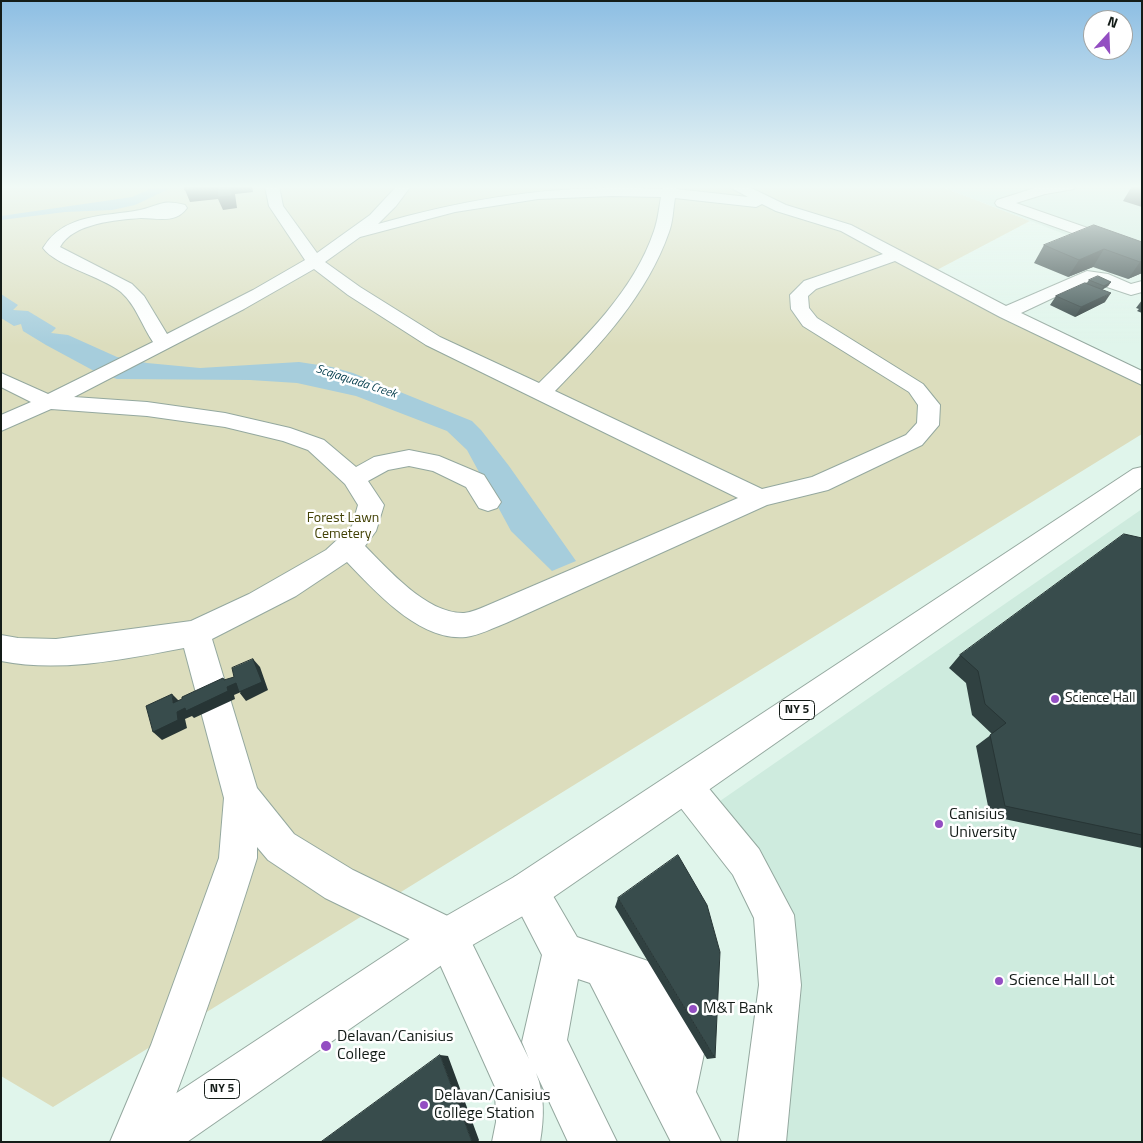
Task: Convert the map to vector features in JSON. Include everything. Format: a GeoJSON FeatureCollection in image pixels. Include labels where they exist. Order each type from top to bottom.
{"type":"FeatureCollection","features":[{"type":"Feature","properties":{"kind":"street"},"geometry":{"type":"LineString","coordinates":[[54,239],[51,248],[58,254],[123,285],[134,295],[148,315],[154,331],[164,344]]}},
{"type":"Feature","properties":{"kind":"street"},"geometry":{"type":"LineString","coordinates":[[299,239],[315,262],[354,291],[433,341],[760,498]]}},
{"type":"Feature","properties":{"kind":"street"},"geometry":{"type":"LineString","coordinates":[[1,424],[92,381],[279,284],[347,239]]}},
{"type":"Feature","properties":{"kind":"street"},"geometry":{"type":"LineString","coordinates":[[540,394],[590,344],[634,287],[658,239]]}},
{"type":"Feature","properties":{"kind":"street"},"geometry":{"type":"LineString","coordinates":[[869,239],[1006,313],[1142,379]]}},
{"type":"Feature","properties":{"kind":"street"},"geometry":{"type":"LineString","coordinates":[[1104,239],[1142,253]]}},
{"type":"Feature","properties":{"kind":"street"},"geometry":{"type":"LineString","coordinates":[[350,547],[392,589],[428,616],[463,625],[496,615],[760,498],[819,484],[914,440],[928,425],[929,405],[916,388],[810,322],[800,308],[800,295],[810,285],[898,254]]}},
{"type":"Feature","properties":{"kind":"street"},"geometry":{"type":"LineString","coordinates":[[1006,313],[1088,276],[1102,278],[1131,290],[1142,286]]}},
{"type":"Feature","properties":{"kind":"street"},"geometry":{"type":"LineString","coordinates":[[1,379],[49,402],[147,409],[225,420],[290,435],[316,445],[354,478],[371,505],[363,530],[350,547],[333,560],[267,598],[196,633],[98,648],[21,654],[1,648]]}},
{"type":"Feature","properties":{"kind":"street"},"geometry":{"type":"LineString","coordinates":[[354,478],[382,463],[409,458],[439,464],[475,481],[488,502]]}},
{"type":"Feature","properties":{"kind":"street","name":"NY 5"},"geometry":{"type":"LineString","coordinates":[[145,1142],[448,937],[528,891],[685,786],[1142,475]]}},
{"type":"Feature","properties":{"kind":"street"},"geometry":{"type":"LineString","coordinates":[[134,1142],[205,959],[238,858],[242,798],[196,633]]}},
{"type":"Feature","properties":{"kind":"street"},"geometry":{"type":"LineString","coordinates":[[685,786],[746,862],[774,915],[780,985],[762,1142]]}},
{"type":"Feature","properties":{"kind":"street"},"geometry":{"type":"LineString","coordinates":[[242,798],[281,847],[340,884],[448,937],[518,1086],[520,1122],[516,1142]]}},
{"type":"Feature","properties":{"kind":"street"},"geometry":{"type":"LineString","coordinates":[[528,891],[563,953],[604,968],[697,1142]]}},
{"type":"Feature","properties":{"kind":"street"},"geometry":{"type":"LineString","coordinates":[[563,953],[544,1042],[592,1142]]}},
{"type":"Feature","properties":{"kind":"shaded area"},"geometry":{"type":"Polygon","coordinates":[[[1078,239],[1142,239],[1142,264],[1078,239]]]}},
{"type":"Feature","properties":{"kind":"shaded area","name":"Canisius University"},"geometry":{"type":"Polygon","coordinates":[[[1142,509],[1142,1142],[778,1142],[800,955],[789,913],[753,848],[720,801],[1142,509]]]}},
{"type":"Feature","properties":{"kind":"green space","name":"Forest Lawn Cemetery"},"geometry":{"type":"Polygon","coordinates":[[[1,239],[995,239],[935,271],[1142,376],[1142,434],[53,1107],[1,1076],[1,239]]]}},
{"type":"Feature","properties":{"kind":"water","name":"Scajaquada Creek"},"geometry":{"type":"Polygon","coordinates":[[[1,294],[18,305],[13,310],[28,311],[56,328],[51,333],[68,335],[117,357],[147,363],[200,368],[299,362],[332,367],[353,373],[472,421],[509,466],[576,561],[552,571],[511,531],[467,450],[447,431],[356,396],[297,383],[250,380],[117,379],[96,372],[46,345],[23,331],[21,324],[14,326],[1,318],[1,294]]]}},
{"type":"Feature","properties":{"kind":"building"},"geometry":{"type":"Polygon","coordinates":[[[1058,239],[1134,239],[1142,242],[1142,261],[1140,262],[1104,249],[1079,260],[1044,245],[1058,239]]]}},
{"type":"Feature","properties":{"kind":"building"},"geometry":{"type":"Polygon","coordinates":[[[1098,276],[1111,282],[1104,286],[1089,280],[1098,276]]]}},
{"type":"Feature","properties":{"kind":"building"},"geometry":{"type":"Polygon","coordinates":[[[1085,283],[1111,293],[1081,307],[1056,296],[1085,283]]]}},
{"type":"Feature","properties":{"kind":"building","name":"Science Hall"},"geometry":{"type":"Polygon","coordinates":[[[1124,534],[1142,538],[1142,835],[1005,806],[990,735],[1006,723],[985,704],[978,671],[960,655],[1124,534]]]}},
{"type":"Feature","properties":{"kind":"building"},"geometry":{"type":"Polygon","coordinates":[[[253,659],[262,682],[239,692],[236,683],[227,687],[228,691],[186,711],[185,708],[177,712],[178,720],[153,732],[146,706],[172,694],[173,703],[223,678],[224,680],[234,677],[232,668],[253,659]]]}},
{"type":"Feature","properties":{"kind":"building","name":"M&T Bank"},"geometry":{"type":"Polygon","coordinates":[[[678,855],[707,905],[720,952],[715,1058],[618,898],[678,855]]]}},
{"type":"Feature","properties":{"kind":"building","name":"Delavan/Canisius College Station"},"geometry":{"type":"Polygon","coordinates":[[[440,1055],[472,1142],[321,1142],[440,1055]]]}},
{"type":"Feature","properties":{"kind":"place","name":"Science Hall"},"geometry":{"type":"Point","coordinates":[1055,699]}},
{"type":"Feature","properties":{"kind":"place","name":"Canisius University"},"geometry":{"type":"Point","coordinates":[939,824]}},
{"type":"Feature","properties":{"kind":"place","name":"Science Hall Lot"},"geometry":{"type":"Point","coordinates":[999,981]}},
{"type":"Feature","properties":{"kind":"place","name":"M&T Bank"},"geometry":{"type":"Point","coordinates":[693,1009]}},
{"type":"Feature","properties":{"kind":"place","name":"Delavan/Canisius College"},"geometry":{"type":"Point","coordinates":[326,1046]}},
{"type":"Feature","properties":{"kind":"place","name":"Delavan/Canisius College Station"},"geometry":{"type":"Point","coordinates":[424,1105]}}]}
